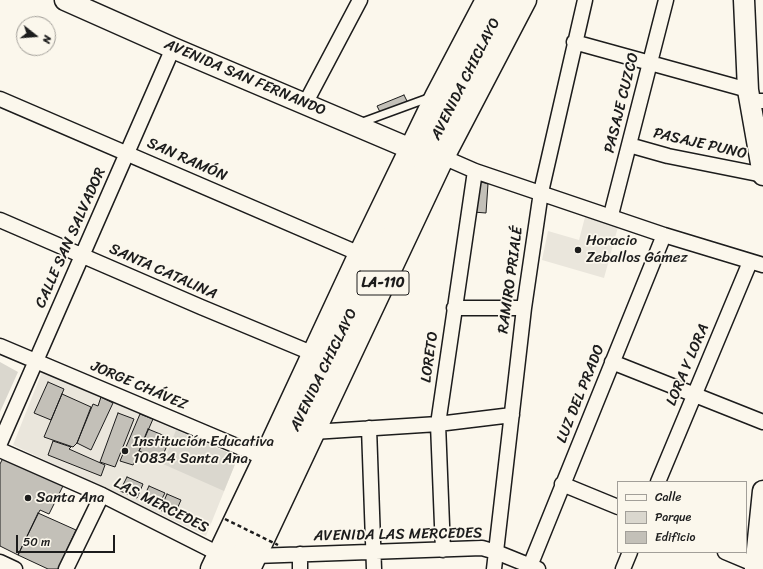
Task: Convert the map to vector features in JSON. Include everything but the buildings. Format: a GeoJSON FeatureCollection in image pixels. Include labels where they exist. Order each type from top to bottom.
{"type":"FeatureCollection","features":[{"type":"Feature","properties":{"kind":"main road","name":"AVENIDA CHICLAYO"},"geometry":{"type":"LineString","coordinates":[[252,562],[313,432],[427,153],[437,95],[487,0]]}},
{"type":"Feature","properties":{"kind":"main road","name":"AVENIDA CHICLAYO"},"geometry":{"type":"LineString","coordinates":[[220,564],[266,458],[360,254],[525,0]]}},
{"type":"Feature","properties":{"kind":"street","name":"AVENIDA SAN FERNANDO"},"geometry":{"type":"LineString","coordinates":[[65,0],[173,48],[355,125],[427,153]]}},
{"type":"Feature","properties":{"kind":"street"},"geometry":{"type":"LineString","coordinates":[[306,104],[360,0]]}},
{"type":"Feature","properties":{"kind":"street","name":"AVENIDA CHICLAYO"},"geometry":{"type":"LineString","coordinates":[[220,564],[427,153],[506,0]]}},
{"type":"Feature","properties":{"kind":"street","name":"RAMIRO PRIALÉ"},"geometry":{"type":"LineString","coordinates":[[494,569],[524,308],[541,192],[574,42],[585,0]]}},
{"type":"Feature","properties":{"kind":"street","name":"PASAJE CUZCO"},"geometry":{"type":"LineString","coordinates":[[611,215],[666,0]]}},
{"type":"Feature","properties":{"kind":"street"},"geometry":{"type":"LineString","coordinates":[[744,0],[753,97],[763,175]]}},
{"type":"Feature","properties":{"kind":"street"},"geometry":{"type":"LineString","coordinates":[[574,42],[650,63],[753,97]]}},
{"type":"Feature","properties":{"kind":"street","name":"CALLE SAN SALVADOR"},"geometry":{"type":"LineString","coordinates":[[0,443],[173,48]]}},
{"type":"Feature","properties":{"kind":"street","name":"SAN RAMÓN"},"geometry":{"type":"LineString","coordinates":[[0,99],[127,152],[360,254]]}},
{"type":"Feature","properties":{"kind":"street","name":"PASAJE PUNO"},"geometry":{"type":"LineString","coordinates":[[629,145],[668,156],[763,175]]}},
{"type":"Feature","properties":{"kind":"street"},"geometry":{"type":"LineString","coordinates":[[427,153],[475,171],[611,215],[664,235],[756,264]]}},
{"type":"Feature","properties":{"kind":"street","name":"LORETO"},"geometry":{"type":"LineString","coordinates":[[443,550],[438,424],[475,171]]}},
{"type":"Feature","properties":{"kind":"street","name":"SANTA CATALINA"},"geometry":{"type":"LineString","coordinates":[[0,220],[314,354]]}},
{"type":"Feature","properties":{"kind":"street","name":"LUZ DEL PRADO"},"geometry":{"type":"LineString","coordinates":[[534,567],[562,484],[664,235]]}},
{"type":"Feature","properties":{"kind":"street","name":"LORA Y LORA"},"geometry":{"type":"LineString","coordinates":[[658,481],[694,394],[756,264]]}},
{"type":"Feature","properties":{"kind":"street"},"geometry":{"type":"LineString","coordinates":[[454,308],[524,308]]}},
{"type":"Feature","properties":{"kind":"street","name":"JORGE CHÁVEZ"},"geometry":{"type":"LineString","coordinates":[[0,346],[266,458]]}},
{"type":"Feature","properties":{"kind":"street"},"geometry":{"type":"LineString","coordinates":[[612,362],[763,422]]}},
{"type":"Feature","properties":{"kind":"street"},"geometry":{"type":"LineString","coordinates":[[313,432],[438,424],[512,415]]}},
{"type":"Feature","properties":{"kind":"street"},"geometry":{"type":"LineString","coordinates":[[369,428],[374,569]]}},
{"type":"Feature","properties":{"kind":"street","name":"LAS MERCEDES"},"geometry":{"type":"LineString","coordinates":[[0,450],[102,495],[220,564]]}},
{"type":"Feature","properties":{"kind":"street"},"geometry":{"type":"LineString","coordinates":[[562,484],[617,507]]}},
{"type":"Feature","properties":{"kind":"street"},"geometry":{"type":"LineString","coordinates":[[727,553],[756,567],[763,492]]}},
{"type":"Feature","properties":{"kind":"street"},"geometry":{"type":"LineString","coordinates":[[66,569],[102,495]]}},
{"type":"Feature","properties":{"kind":"street","name":"AVENIDA LAS MERCEDES"},"geometry":{"type":"LineString","coordinates":[[252,562],[300,554],[373,553],[482,548],[534,567]]}},
{"type":"Feature","properties":{"kind":"street"},"geometry":{"type":"LineString","coordinates":[[623,569],[630,553]]}},
{"type":"Feature","properties":{"kind":"street"},"geometry":{"type":"LineString","coordinates":[[300,554],[300,569]]}},
{"type":"Feature","properties":{"kind":"street"},"geometry":{"type":"LineString","coordinates":[[0,562],[15,569]]}},
{"type":"Feature","properties":{"kind":"lane"},"geometry":{"type":"LineString","coordinates":[[355,125],[437,95]]}},
{"type":"Feature","properties":{"kind":"path"},"geometry":{"type":"LineString","coordinates":[[225,519],[278,544]]}},
{"type":"Feature","properties":{"kind":"shaded area","name":"Horacio Zeballos Gámez"},"geometry":{"type":"Polygon","coordinates":[[[585,217],[618,227],[604,278],[542,260],[548,231],[579,240],[585,217]]]}},
{"type":"Feature","properties":{"kind":"shaded area","name":"Institución Educativa 10834 Santa Ana"},"geometry":{"type":"Polygon","coordinates":[[[42,372],[238,457],[206,536],[13,445],[42,372]]]}},
{"type":"Feature","properties":{"kind":"green space"},"geometry":{"type":"Polygon","coordinates":[[[0,362],[18,372],[0,412],[0,362]]]}},
{"type":"Feature","properties":{"kind":"green space"},"geometry":{"type":"Polygon","coordinates":[[[176,430],[238,457],[224,491],[163,464],[176,430]]]}},
{"type":"Feature","properties":{"kind":"place","name":"Horacio Zeballos Gámez"},"geometry":{"type":"Point","coordinates":[578,250]}},
{"type":"Feature","properties":{"kind":"place","name":"Institución Educativa 10834 Santa Ana"},"geometry":{"type":"Point","coordinates":[125,451]}},
{"type":"Feature","properties":{"kind":"place","name":"Santa Ana"},"geometry":{"type":"Point","coordinates":[28,498]}}]}
